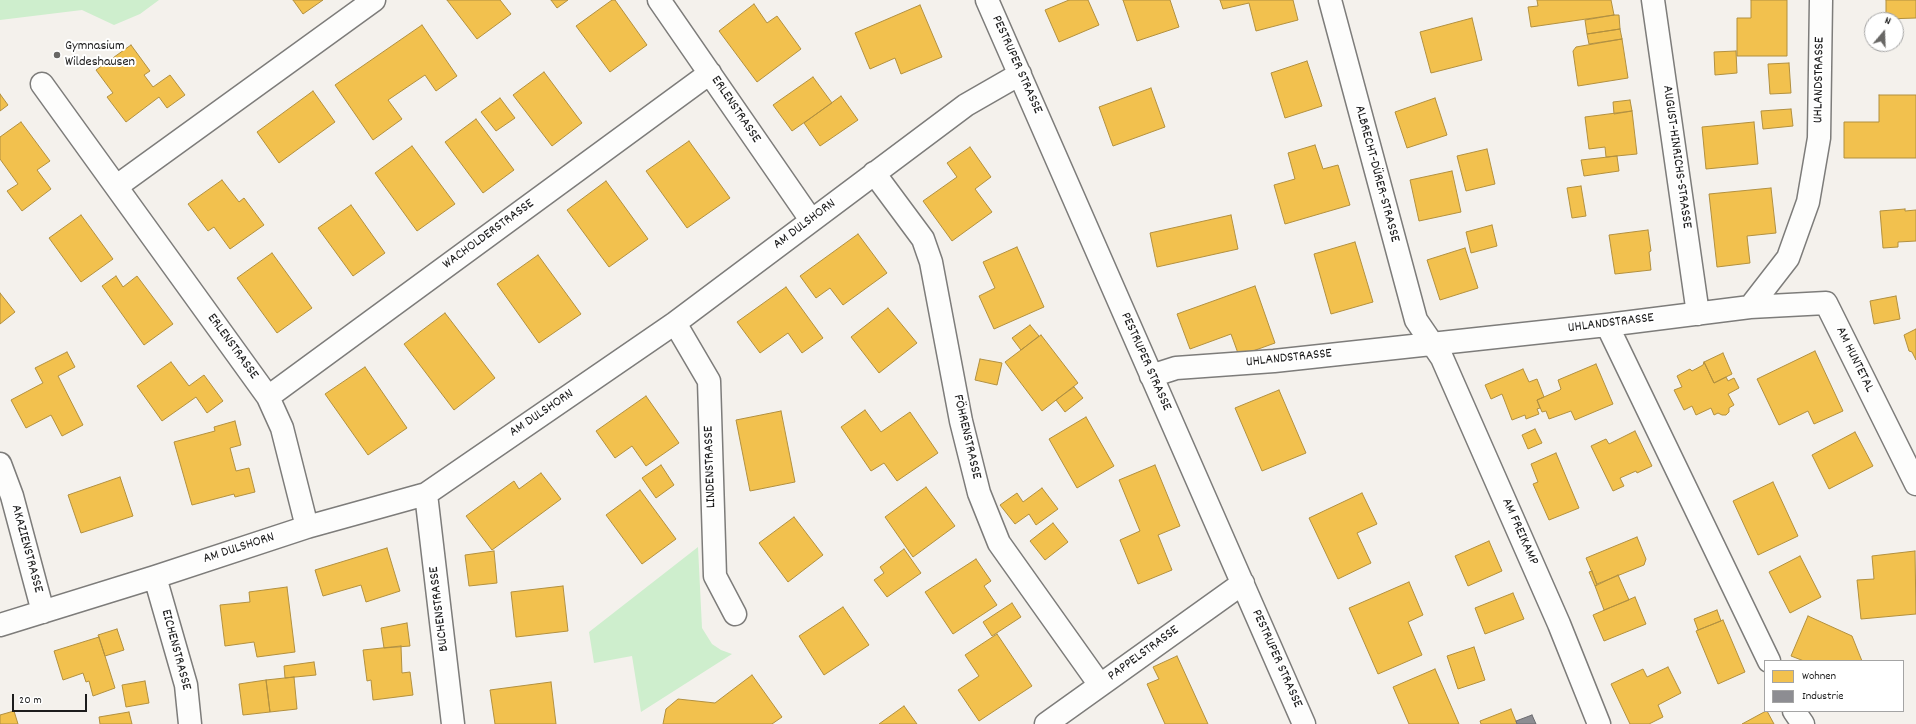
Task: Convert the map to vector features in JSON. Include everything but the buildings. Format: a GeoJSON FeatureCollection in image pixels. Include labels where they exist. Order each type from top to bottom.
{"type":"FeatureCollection","features":[{"type":"Feature","properties":{"kind":"street"},"geometry":{"type":"LineString","coordinates":[[117,186],[374,0]]}},
{"type":"Feature","properties":{"kind":"street","name":"ERLENSTRASSE"},"geometry":{"type":"LineString","coordinates":[[659,0],[811,220]]}},
{"type":"Feature","properties":{"kind":"street","name":"PESTRUPER STRASSE"},"geometry":{"type":"LineString","coordinates":[[987,0],[1304,724]]}},
{"type":"Feature","properties":{"kind":"street","name":"ALBRECHT-DÜRER-STRASSE"},"geometry":{"type":"LineString","coordinates":[[1330,0],[1416,320],[1432,343]]}},
{"type":"Feature","properties":{"kind":"street","name":"AUGUST-HINRICHS-STRASSE"},"geometry":{"type":"LineString","coordinates":[[1653,0],[1698,314]]}},
{"type":"Feature","properties":{"kind":"street","name":"UHLANDSTRASSE"},"geometry":{"type":"LineString","coordinates":[[1151,376],[1176,368],[1274,361],[1607,325],[1750,307],[1788,258],[1808,202],[1819,138],[1821,0]]}},
{"type":"Feature","properties":{"kind":"street","name":"WACHOLDERSTRASSE"},"geometry":{"type":"LineString","coordinates":[[268,397],[710,73]]}},
{"type":"Feature","properties":{"kind":"street","name":"AM DULSHORN"},"geometry":{"type":"LineString","coordinates":[[0,625],[155,577],[307,527],[426,494],[675,323],[966,105],[1020,74]]}},
{"type":"Feature","properties":{"kind":"street","name":"ERLENSTRASSE"},"geometry":{"type":"LineString","coordinates":[[42,84],[268,397],[282,428],[307,527]]}},
{"type":"Feature","properties":{"kind":"street","name":"FÖHRENSTRASSE"},"geometry":{"type":"LineString","coordinates":[[874,173],[923,239],[931,262],[961,421],[977,486],[999,543],[1100,685]]}},
{"type":"Feature","properties":{"kind":"street","name":"AM HUNTETAL"},"geometry":{"type":"LineString","coordinates":[[1750,307],[1826,303],[1916,484]]}},
{"type":"Feature","properties":{"kind":"street","name":"LINDENSTRASSE"},"geometry":{"type":"LineString","coordinates":[[675,323],[709,381],[715,576],[735,614]]}},
{"type":"Feature","properties":{"kind":"street"},"geometry":{"type":"LineString","coordinates":[[1607,325],[1769,660]]}},
{"type":"Feature","properties":{"kind":"street","name":"AM FREIKAMP"},"geometry":{"type":"LineString","coordinates":[[1432,343],[1442,358],[1559,624],[1599,724]]}},
{"type":"Feature","properties":{"kind":"street","name":"AKAZIENSTRASSE"},"geometry":{"type":"LineString","coordinates":[[0,464],[12,496],[43,612]]}},
{"type":"Feature","properties":{"kind":"street","name":"BUCHENSTRASSE"},"geometry":{"type":"LineString","coordinates":[[426,494],[453,724]]}},
{"type":"Feature","properties":{"kind":"street","name":"EICHENSTRASSE"},"geometry":{"type":"LineString","coordinates":[[155,577],[186,685],[190,724]]}},
{"type":"Feature","properties":{"kind":"street","name":"PAPPELSTRASSE"},"geometry":{"type":"LineString","coordinates":[[1048,724],[1242,583]]}},
{"type":"Feature","properties":{"kind":"street"},"geometry":{"type":"LineString","coordinates":[[1795,712],[1803,724]]}},
{"type":"Feature","properties":{"kind":"green space"},"geometry":{"type":"Polygon","coordinates":[[[0,0],[159,0],[140,14],[114,25],[82,10],[0,20],[0,0]]]}},
{"type":"Feature","properties":{"kind":"green space"},"geometry":{"type":"Polygon","coordinates":[[[698,547],[702,628],[712,644],[721,650],[732,654],[641,712],[632,656],[594,663],[589,632],[698,547]]]}},
{"type":"Feature","properties":{"kind":"place","name":"Gymnasium Wildeshausen"},"geometry":{"type":"Point","coordinates":[57,55]}}]}
